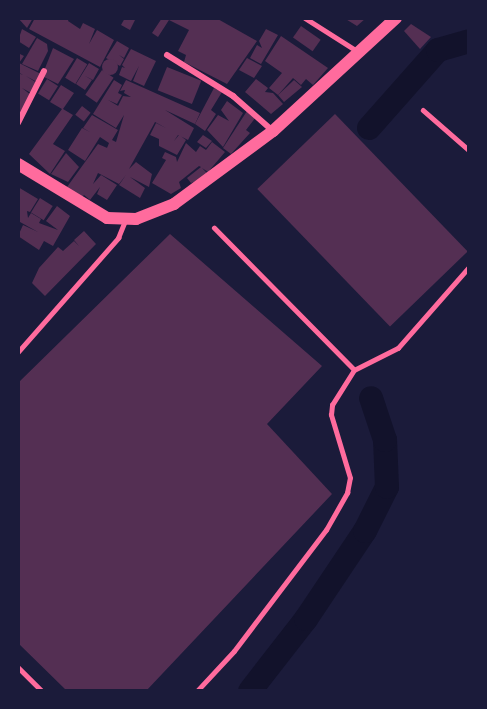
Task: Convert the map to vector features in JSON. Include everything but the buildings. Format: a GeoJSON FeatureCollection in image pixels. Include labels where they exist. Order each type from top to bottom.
{"type":"FeatureCollection","features":[{"type":"Feature","properties":{"kind":"main road"},"geometry":{"type":"LineString","coordinates":[[18,164],[98,214],[125,221],[174,204],[273,131],[396,18]]}},
{"type":"Feature","properties":{"kind":"street"},"geometry":{"type":"LineString","coordinates":[[167,55],[233,96],[273,131]]}},
{"type":"Feature","properties":{"kind":"street"},"geometry":{"type":"LineString","coordinates":[[18,123],[44,71]]}},
{"type":"Feature","properties":{"kind":"lane"},"geometry":{"type":"LineString","coordinates":[[305,18],[359,52]]}},
{"type":"Feature","properties":{"kind":"lane"},"geometry":{"type":"LineString","coordinates":[[423,110],[469,150]]}},
{"type":"Feature","properties":{"kind":"lane"},"geometry":{"type":"LineString","coordinates":[[18,352],[118,238],[125,221]]}},
{"type":"Feature","properties":{"kind":"lane"},"geometry":{"type":"LineString","coordinates":[[214,228],[354,370]]}},
{"type":"Feature","properties":{"kind":"lane"},"geometry":{"type":"LineString","coordinates":[[197,691],[234,651],[326,530],[347,493],[349,471],[331,415],[332,405],[354,370],[398,348],[469,267]]}},
{"type":"Feature","properties":{"kind":"lane"},"geometry":{"type":"LineString","coordinates":[[18,667],[42,691]]}},
{"type":"Feature","properties":{"kind":"waterway"},"geometry":{"type":"LineString","coordinates":[[369,128],[438,50],[469,41]]}},
{"type":"Feature","properties":{"kind":"waterway"},"geometry":{"type":"LineString","coordinates":[[250,691],[306,619],[365,531],[387,487],[385,440],[371,398]]}}]}
